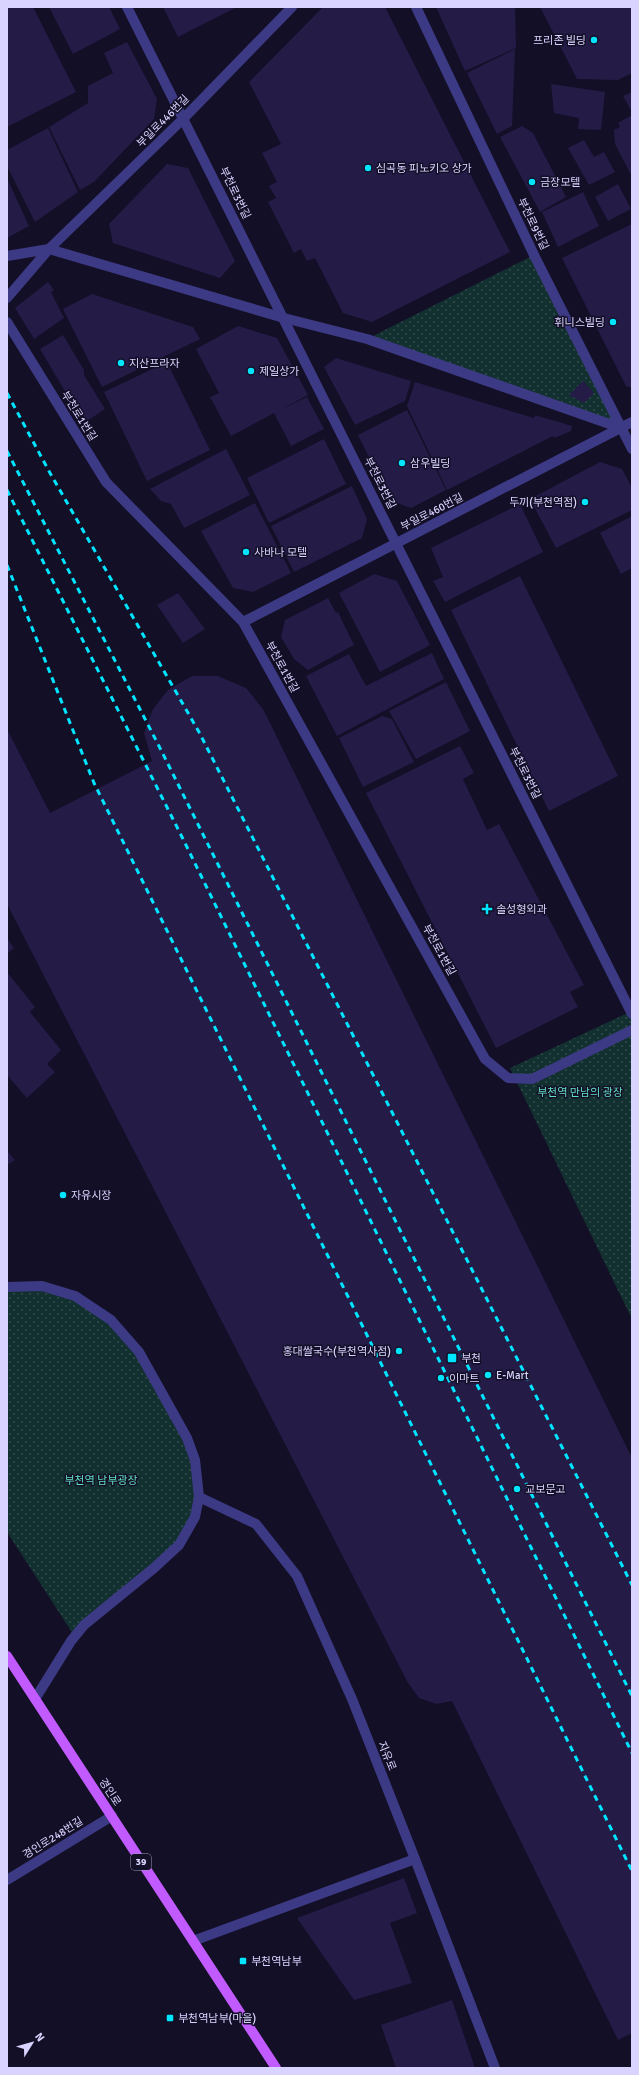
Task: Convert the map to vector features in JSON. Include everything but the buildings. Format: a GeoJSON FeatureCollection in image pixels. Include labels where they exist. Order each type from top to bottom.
{"type":"FeatureCollection","features":[{"type":"Feature","properties":{"kind":"main road","name":"경인로"},"geometry":{"type":"LineString","coordinates":[[7,1656],[276,2068]]}},
{"type":"Feature","properties":{"kind":"street","name":"부천로3번길"},"geometry":{"type":"LineString","coordinates":[[127,7],[632,1014]]}},
{"type":"Feature","properties":{"kind":"street","name":"부일로446번길"},"geometry":{"type":"LineString","coordinates":[[49,249],[184,118],[292,7]]}},
{"type":"Feature","properties":{"kind":"street","name":"부천로9번길"},"geometry":{"type":"LineString","coordinates":[[416,7],[534,255],[632,449]]}},
{"type":"Feature","properties":{"kind":"street"},"geometry":{"type":"LineString","coordinates":[[7,256],[49,249],[284,318],[367,339],[621,428]]}},
{"type":"Feature","properties":{"kind":"street"},"geometry":{"type":"LineString","coordinates":[[7,298],[49,249]]}},
{"type":"Feature","properties":{"kind":"street","name":"부천로1번길"},"geometry":{"type":"LineString","coordinates":[[7,322],[106,482],[243,622],[485,1060],[508,1078],[532,1079],[632,1030]]}},
{"type":"Feature","properties":{"kind":"street","name":"부일로460번길"},"geometry":{"type":"LineString","coordinates":[[243,622],[632,422]]}},
{"type":"Feature","properties":{"kind":"street"},"geometry":{"type":"LineString","coordinates":[[7,1287],[42,1286],[75,1296],[111,1320],[139,1352],[187,1438],[195,1460],[199,1497],[195,1517],[179,1545],[154,1568],[84,1625],[71,1641],[35,1699]]}},
{"type":"Feature","properties":{"kind":"street","name":"자유로"},"geometry":{"type":"LineString","coordinates":[[199,1497],[256,1524],[297,1576],[352,1699],[416,1859],[495,2068]]}},
{"type":"Feature","properties":{"kind":"street","name":"경인로248번길"},"geometry":{"type":"LineString","coordinates":[[7,1880],[112,1816]]}},
{"type":"Feature","properties":{"kind":"street"},"geometry":{"type":"LineString","coordinates":[[193,1941],[416,1859]]}},
{"type":"Feature","properties":{"kind":"green space"},"geometry":{"type":"Polygon","coordinates":[[[534,255],[617,422],[367,339],[534,255]]]}},
{"type":"Feature","properties":{"kind":"green space","name":"부천역 만남의 광장"},"geometry":{"type":"Polygon","coordinates":[[[632,1011],[632,1319],[510,1068],[632,1011]]]}},
{"type":"Feature","properties":{"kind":"green space","name":"부천역 남부광장"},"geometry":{"type":"Polygon","coordinates":[[[7,1287],[52,1289],[87,1304],[133,1345],[189,1442],[196,1508],[167,1556],[75,1637],[7,1532],[7,1287]]]}},
{"type":"Feature","properties":{"kind":"railway"},"geometry":{"type":"LineString","coordinates":[[7,393],[50,473],[199,732],[632,1585]]}},
{"type":"Feature","properties":{"kind":"railway"},"geometry":{"type":"LineString","coordinates":[[7,451],[161,750],[632,1696]]}},
{"type":"Feature","properties":{"kind":"railway"},"geometry":{"type":"LineString","coordinates":[[7,490],[183,839],[632,1753]]}},
{"type":"Feature","properties":{"kind":"railway"},"geometry":{"type":"LineString","coordinates":[[7,565],[94,783],[632,1871]]}},
{"type":"Feature","properties":{"kind":"place","name":"프리존 빌딩"},"geometry":{"type":"Point","coordinates":[594,40]}},
{"type":"Feature","properties":{"kind":"place","name":"심곡동 피노키오 상가"},"geometry":{"type":"Point","coordinates":[368,168]}},
{"type":"Feature","properties":{"kind":"place","name":"금장모텔"},"geometry":{"type":"Point","coordinates":[532,182]}},
{"type":"Feature","properties":{"kind":"place","name":"휘니스빌딩"},"geometry":{"type":"Point","coordinates":[613,322]}},
{"type":"Feature","properties":{"kind":"place","name":"지산프라자"},"geometry":{"type":"Point","coordinates":[121,363]}},
{"type":"Feature","properties":{"kind":"place","name":"제일상가"},"geometry":{"type":"Point","coordinates":[251,371]}},
{"type":"Feature","properties":{"kind":"place","name":"삼우빌딩"},"geometry":{"type":"Point","coordinates":[402,463]}},
{"type":"Feature","properties":{"kind":"place","name":"두끼(부천역점)"},"geometry":{"type":"Point","coordinates":[585,502]}},
{"type":"Feature","properties":{"kind":"place","name":"사바나 모텔"},"geometry":{"type":"Point","coordinates":[246,552]}},
{"type":"Feature","properties":{"kind":"place","name":"솔성형외과"},"geometry":{"type":"Point","coordinates":[487,909]}},
{"type":"Feature","properties":{"kind":"place","name":"자유시장"},"geometry":{"type":"Point","coordinates":[63,1195]}},
{"type":"Feature","properties":{"kind":"place","name":"홍대쌀국수(부천역사점)"},"geometry":{"type":"Point","coordinates":[399,1351]}},
{"type":"Feature","properties":{"kind":"place","name":"부천"},"geometry":{"type":"Point","coordinates":[452,1358]}},
{"type":"Feature","properties":{"kind":"place","name":"E-Mart"},"geometry":{"type":"Point","coordinates":[488,1375]}},
{"type":"Feature","properties":{"kind":"place","name":"이마트"},"geometry":{"type":"Point","coordinates":[441,1378]}},
{"type":"Feature","properties":{"kind":"place","name":"교보문고"},"geometry":{"type":"Point","coordinates":[517,1489]}},
{"type":"Feature","properties":{"kind":"place","name":"부천역남부"},"geometry":{"type":"Point","coordinates":[243,1961]}},
{"type":"Feature","properties":{"kind":"place","name":"부천역남부(마을)"},"geometry":{"type":"Point","coordinates":[170,2018]}}]}
